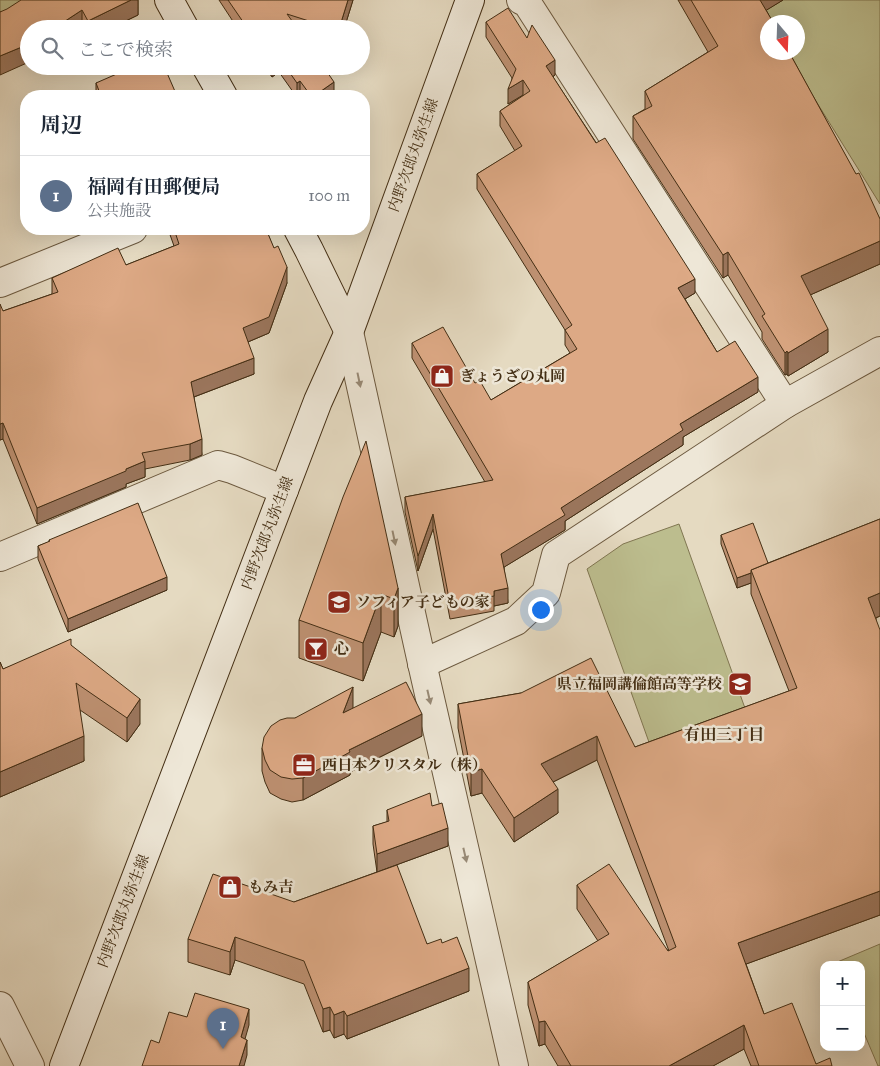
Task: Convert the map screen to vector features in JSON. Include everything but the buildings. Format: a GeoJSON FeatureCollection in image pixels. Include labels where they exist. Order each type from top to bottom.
{"type":"FeatureCollection","features":[{"type":"Feature","properties":{"kind":"street"},"geometry":{"type":"LineString","coordinates":[[169,0],[181,20]]}},
{"type":"Feature","properties":{"kind":"street","name":"内野次郎丸弥生線"},"geometry":{"type":"LineString","coordinates":[[64,1066],[318,401],[349,332],[470,0]]}},
{"type":"Feature","properties":{"kind":"street"},"geometry":{"type":"LineString","coordinates":[[521,0],[527,3],[785,404]]}},
{"type":"Feature","properties":{"kind":"street"},"geometry":{"type":"LineString","coordinates":[[211,75],[220,90]]}},
{"type":"Feature","properties":{"kind":"street"},"geometry":{"type":"LineString","coordinates":[[0,283],[118,235]]}},
{"type":"Feature","properties":{"kind":"street"},"geometry":{"type":"LineString","coordinates":[[301,235],[349,332],[422,664],[514,1066]]}},
{"type":"Feature","properties":{"kind":"street"},"geometry":{"type":"LineString","coordinates":[[422,664],[516,621],[546,592],[556,555],[785,404],[880,351]]}},
{"type":"Feature","properties":{"kind":"street"},"geometry":{"type":"LineString","coordinates":[[0,557],[218,465],[284,490]]}},
{"type":"Feature","properties":{"kind":"street"},"geometry":{"type":"LineString","coordinates":[[0,1006],[30,1066]]}},
{"type":"Feature","properties":{"kind":"green space"},"geometry":{"type":"Polygon","coordinates":[[[0,0],[44,0],[0,30],[0,0]]]}},
{"type":"Feature","properties":{"kind":"green space"},"geometry":{"type":"Polygon","coordinates":[[[781,0],[880,0],[880,204],[790,60],[805,60],[805,15],[763,15],[762,13],[781,0]]]}},
{"type":"Feature","properties":{"kind":"green space"},"geometry":{"type":"Polygon","coordinates":[[[679,524],[746,711],[650,745],[587,569],[623,544],[679,524]]]}},
{"type":"Feature","properties":{"kind":"green space"},"geometry":{"type":"Polygon","coordinates":[[[880,944],[880,1066],[878,1066],[865,1035],[865,961],[840,961],[880,944]]]}},
{"type":"Feature","properties":{"kind":"place","name":"ぎょうざの丸岡"},"geometry":{"type":"Point","coordinates":[442,376]}},
{"type":"Feature","properties":{"kind":"place","name":"ソフィア子どもの家"},"geometry":{"type":"Point","coordinates":[339,602]}},
{"type":"Feature","properties":{"kind":"place","name":"心"},"geometry":{"type":"Point","coordinates":[316,649]}},
{"type":"Feature","properties":{"kind":"place","name":"県立福岡講倫館高等学校"},"geometry":{"type":"Point","coordinates":[740,684]}},
{"type":"Feature","properties":{"kind":"place","name":"西日本クリスタル（株）"},"geometry":{"type":"Point","coordinates":[304,765]}},
{"type":"Feature","properties":{"kind":"place","name":"もみ吉"},"geometry":{"type":"Point","coordinates":[230,887]}},
{"type":"Feature","properties":{"kind":"place","name":"福岡有田郵便局"},"geometry":{"type":"Point","coordinates":[223,1049]}},
{"type":"Feature","properties":{"kind":"district","name":"有田三丁目"},"geometry":{"type":"Point","coordinates":[724,734]}}]}
